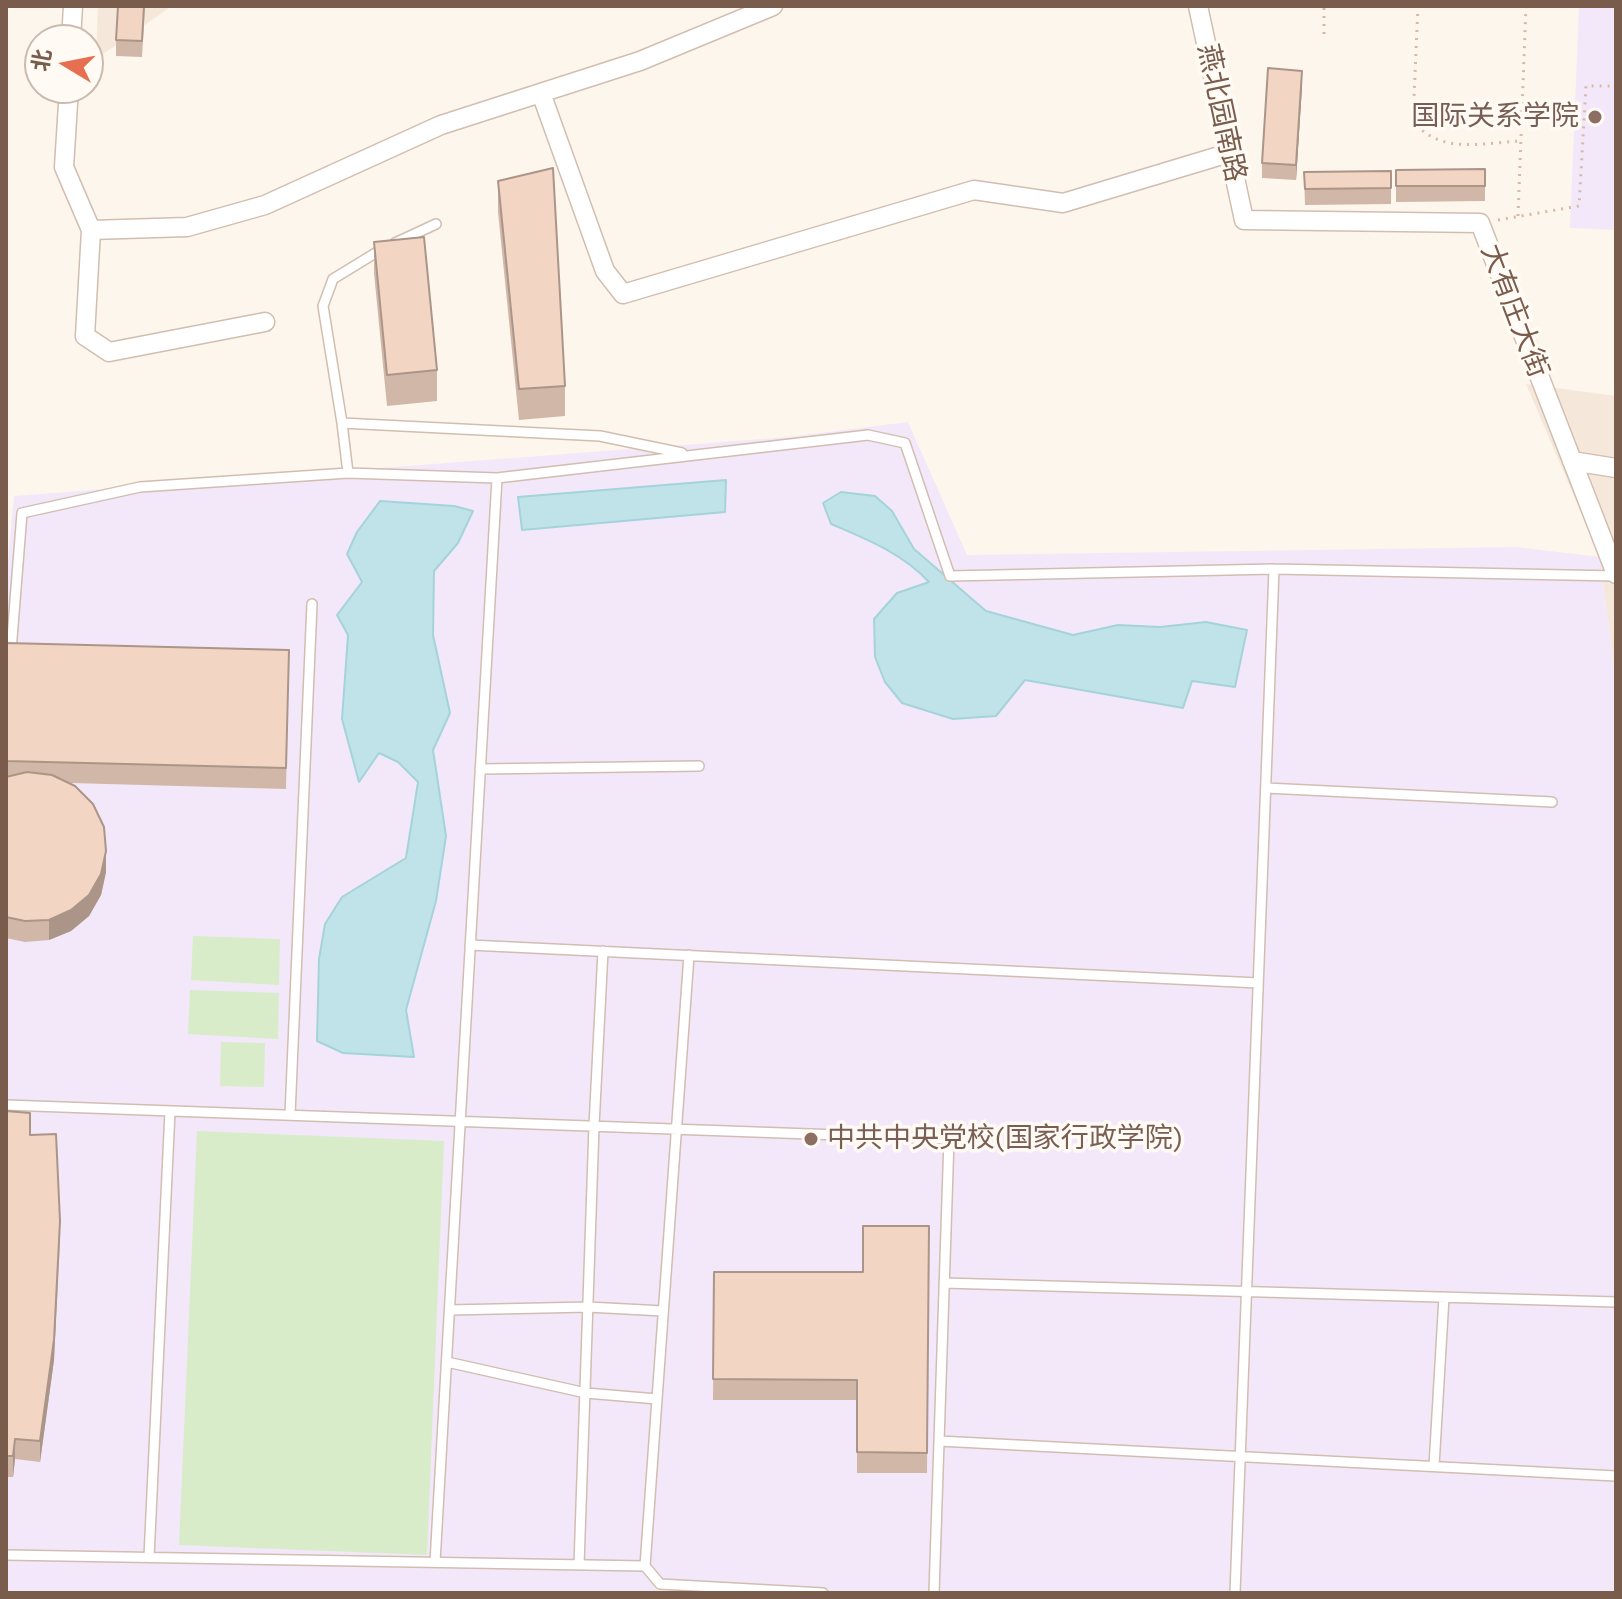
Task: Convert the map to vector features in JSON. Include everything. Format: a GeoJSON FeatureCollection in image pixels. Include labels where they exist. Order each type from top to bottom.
{"type":"FeatureCollection","features":[{"type":"Feature","properties":{"kind":"street"},"geometry":{"type":"LineString","coordinates":[[91,230],[187,227],[265,205],[441,125],[640,61],[773,6]]}},
{"type":"Feature","properties":{"kind":"street","name":"燕北园南路"},"geometry":{"type":"LineString","coordinates":[[1198,6],[1244,220]]}},
{"type":"Feature","properties":{"kind":"street"},"geometry":{"type":"LineString","coordinates":[[541,93],[605,271],[623,294],[974,190],[1063,203],[1229,153]]}},
{"type":"Feature","properties":{"kind":"street"},"geometry":{"type":"LineString","coordinates":[[68,104],[64,167],[91,230],[85,336],[109,352],[265,322]]}},
{"type":"Feature","properties":{"kind":"street","name":"大有庄大街"},"geometry":{"type":"LineString","coordinates":[[1244,220],[1480,223],[1616,575]]}},
{"type":"Feature","properties":{"kind":"street"},"geometry":{"type":"LineString","coordinates":[[1572,461],[1616,468]]}},
{"type":"Feature","properties":{"kind":"lane"},"geometry":{"type":"LineString","coordinates":[[348,473],[323,306],[333,279],[386,247],[436,224]]}},
{"type":"Feature","properties":{"kind":"lane"},"geometry":{"type":"LineString","coordinates":[[342,423],[600,436],[693,455]]}},
{"type":"Feature","properties":{"kind":"lane"},"geometry":{"type":"LineString","coordinates":[[6,651],[11,651],[22,513],[140,487],[348,473],[497,478],[868,435],[905,443],[950,576],[1274,569],[1616,575]]}},
{"type":"Feature","properties":{"kind":"lane"},"geometry":{"type":"LineString","coordinates":[[435,1562],[497,478]]}},
{"type":"Feature","properties":{"kind":"lane"},"geometry":{"type":"LineString","coordinates":[[1235,1593],[1274,569]]}},
{"type":"Feature","properties":{"kind":"lane"},"geometry":{"type":"LineString","coordinates":[[290,1115],[312,604]]}},
{"type":"Feature","properties":{"kind":"lane"},"geometry":{"type":"LineString","coordinates":[[480,769],[699,766]]}},
{"type":"Feature","properties":{"kind":"lane"},"geometry":{"type":"LineString","coordinates":[[1266,788],[1552,802]]}},
{"type":"Feature","properties":{"kind":"lane"},"geometry":{"type":"LineString","coordinates":[[470,945],[1258,983]]}},
{"type":"Feature","properties":{"kind":"lane"},"geometry":{"type":"LineString","coordinates":[[579,1565],[603,951]]}},
{"type":"Feature","properties":{"kind":"lane"},"geometry":{"type":"LineString","coordinates":[[689,955],[645,1566],[660,1588],[823,1593]]}},
{"type":"Feature","properties":{"kind":"lane"},"geometry":{"type":"LineString","coordinates":[[6,1105],[949,1139],[934,1593]]}},
{"type":"Feature","properties":{"kind":"lane"},"geometry":{"type":"LineString","coordinates":[[149,1557],[170,1111]]}},
{"type":"Feature","properties":{"kind":"lane"},"geometry":{"type":"LineString","coordinates":[[944,1283],[1616,1302]]}},
{"type":"Feature","properties":{"kind":"lane"},"geometry":{"type":"LineString","coordinates":[[1434,1466],[1444,1297]]}},
{"type":"Feature","properties":{"kind":"lane"},"geometry":{"type":"LineString","coordinates":[[450,1310],[588,1307],[663,1311]]}},
{"type":"Feature","properties":{"kind":"lane"},"geometry":{"type":"LineString","coordinates":[[447,1362],[586,1393],[657,1399]]}},
{"type":"Feature","properties":{"kind":"lane"},"geometry":{"type":"LineString","coordinates":[[939,1441],[1616,1476]]}},
{"type":"Feature","properties":{"kind":"lane"},"geometry":{"type":"LineString","coordinates":[[6,1555],[645,1566]]}},
{"type":"Feature","properties":{"kind":"path"},"geometry":{"type":"LineString","coordinates":[[1324,6],[1324,34]]}},
{"type":"Feature","properties":{"kind":"path"},"geometry":{"type":"LineString","coordinates":[[1418,6],[1413,120],[1423,134],[1448,144],[1521,141]]}},
{"type":"Feature","properties":{"kind":"path"},"geometry":{"type":"LineString","coordinates":[[1518,216],[1526,6]]}},
{"type":"Feature","properties":{"kind":"path"},"geometry":{"type":"LineString","coordinates":[[1480,223],[1579,206],[1586,86],[1616,86]]}},
{"type":"Feature","properties":{"kind":"shaded area"},"geometry":{"type":"Polygon","coordinates":[[[98,6],[172,6],[104,53],[104,24],[97,24],[98,6]]]}},
{"type":"Feature","properties":{"kind":"shaded area","name":"国际关系学院"},"geometry":{"type":"Polygon","coordinates":[[[1579,6],[1616,6],[1616,230],[1570,228],[1579,6]]]}},
{"type":"Feature","properties":{"kind":"shaded area"},"geometry":{"type":"Polygon","coordinates":[[[1526,384],[1616,396],[1616,684],[1600,557],[1526,384]]]}},
{"type":"Feature","properties":{"kind":"shaded area","name":"中共中央党校(国家行政学院)"},"geometry":{"type":"Polygon","coordinates":[[[908,422],[967,555],[1516,547],[1600,557],[1616,684],[1616,1593],[6,1593],[6,579],[14,496],[788,437],[908,422]]]}},
{"type":"Feature","properties":{"kind":"green space"},"geometry":{"type":"Polygon","coordinates":[[[193,936],[280,939],[279,985],[191,980],[193,936]]]}},
{"type":"Feature","properties":{"kind":"green space"},"geometry":{"type":"Polygon","coordinates":[[[190,990],[279,993],[278,1039],[188,1034],[190,990]]]}},
{"type":"Feature","properties":{"kind":"green space"},"geometry":{"type":"Polygon","coordinates":[[[221,1042],[265,1043],[264,1087],[220,1086],[221,1042]]]}},
{"type":"Feature","properties":{"kind":"green space"},"geometry":{"type":"Polygon","coordinates":[[[197,1131],[444,1141],[427,1555],[179,1545],[197,1131]]]}},
{"type":"Feature","properties":{"kind":"water"},"geometry":{"type":"Polygon","coordinates":[[[726,480],[725,512],[522,530],[518,497],[726,480]]]}},
{"type":"Feature","properties":{"kind":"water"},"geometry":{"type":"Polygon","coordinates":[[[841,492],[875,496],[892,511],[914,549],[986,611],[1073,635],[1118,625],[1160,627],[1206,622],[1247,630],[1235,687],[1192,681],[1183,708],[1025,680],[996,716],[953,719],[902,703],[885,682],[875,657],[874,619],[897,593],[929,582],[895,555],[831,524],[823,503],[841,492]]]}},
{"type":"Feature","properties":{"kind":"water"},"geometry":{"type":"Polygon","coordinates":[[[380,501],[454,506],[473,511],[458,543],[434,571],[433,635],[450,713],[433,750],[446,836],[436,901],[406,1010],[414,1057],[343,1053],[317,1041],[319,959],[325,924],[342,897],[406,858],[418,782],[398,762],[379,753],[359,782],[342,719],[348,635],[337,615],[362,582],[347,554],[357,532],[380,501]]]}},
{"type":"Feature","properties":{"kind":"building"},"geometry":{"type":"Polygon","coordinates":[[[118,6],[144,6],[142,41],[116,40],[118,6]]]}},
{"type":"Feature","properties":{"kind":"building"},"geometry":{"type":"Polygon","coordinates":[[[1268,68],[1302,71],[1296,165],[1262,163],[1268,68]]]}},
{"type":"Feature","properties":{"kind":"building"},"geometry":{"type":"Polygon","coordinates":[[[553,168],[565,386],[519,389],[498,181],[553,168]]]}},
{"type":"Feature","properties":{"kind":"building"},"geometry":{"type":"Polygon","coordinates":[[[1485,169],[1485,186],[1396,186],[1396,170],[1485,169]]]}},
{"type":"Feature","properties":{"kind":"building"},"geometry":{"type":"Polygon","coordinates":[[[1391,171],[1391,188],[1305,189],[1304,172],[1391,171]]]}},
{"type":"Feature","properties":{"kind":"building"},"geometry":{"type":"Polygon","coordinates":[[[424,237],[437,370],[387,375],[374,242],[424,237]]]}},
{"type":"Feature","properties":{"kind":"building"},"geometry":{"type":"Polygon","coordinates":[[[6,643],[289,650],[286,768],[6,761],[6,643]]]}},
{"type":"Feature","properties":{"kind":"building"},"geometry":{"type":"Polygon","coordinates":[[[27,772],[52,775],[75,786],[93,804],[104,827],[106,851],[101,874],[89,895],[71,910],[49,920],[25,921],[6,917],[6,777],[27,772]]]}},
{"type":"Feature","properties":{"kind":"building"},"geometry":{"type":"Polygon","coordinates":[[[6,1111],[30,1113],[30,1135],[56,1134],[60,1221],[54,1340],[40,1441],[15,1439],[13,1456],[6,1456],[6,1111]]]}},
{"type":"Feature","properties":{"kind":"building"},"geometry":{"type":"Polygon","coordinates":[[[863,1226],[929,1226],[927,1453],[857,1452],[857,1380],[713,1379],[714,1272],[863,1272],[863,1226]]]}},
{"type":"Feature","properties":{"kind":"place","name":"国际关系学院"},"geometry":{"type":"Point","coordinates":[1595,117]}},
{"type":"Feature","properties":{"kind":"place","name":"中共中央党校(国家行政学院)"},"geometry":{"type":"Point","coordinates":[811,1139]}}]}
